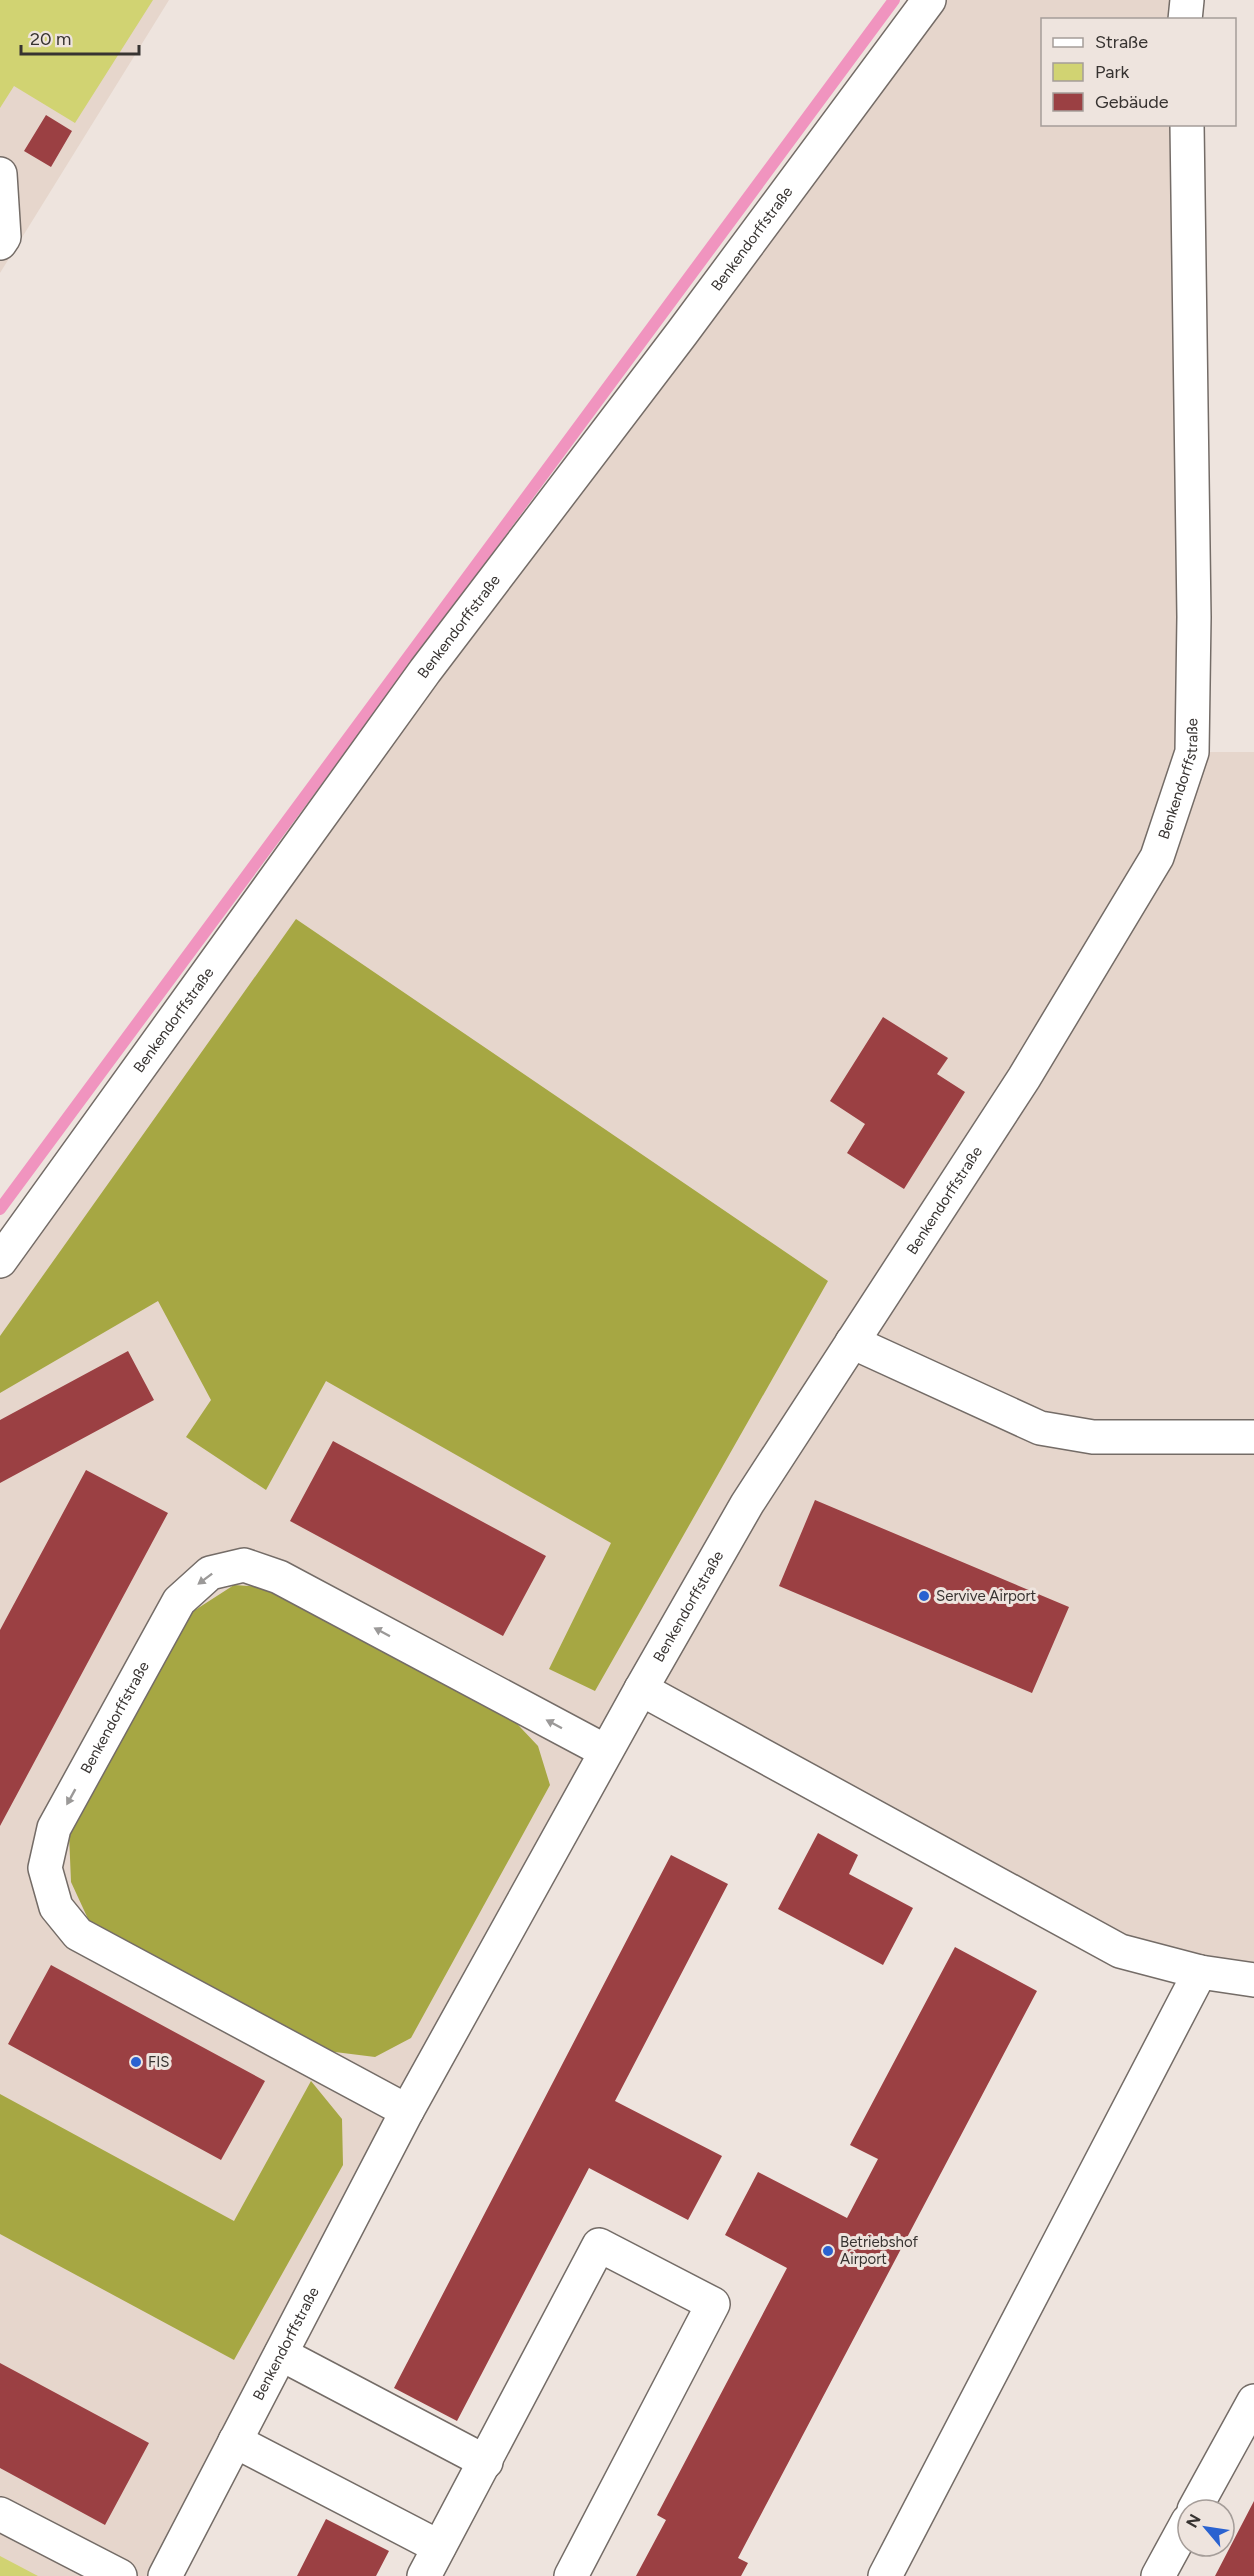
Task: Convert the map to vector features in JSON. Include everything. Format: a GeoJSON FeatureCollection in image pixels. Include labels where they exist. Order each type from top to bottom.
{"type":"FeatureCollection","features":[{"type":"Feature","properties":{"kind":"street","name":"Benkendorffstraße"},"geometry":{"type":"LineString","coordinates":[[0,1261],[425,671],[682,333],[929,0]]}},
{"type":"Feature","properties":{"kind":"street"},"geometry":{"type":"LineString","coordinates":[[1185,18],[1187,0]]}},
{"type":"Feature","properties":{"kind":"street","name":"Benkendorffstraße"},"geometry":{"type":"LineString","coordinates":[[165,2576],[407,2111],[640,1689],[747,1504],[1024,1078],[1157,857],[1192,752],[1194,617],[1187,126]]}},
{"type":"Feature","properties":{"kind":"street"},"geometry":{"type":"LineString","coordinates":[[0,174],[4,237],[0,243]]}},
{"type":"Feature","properties":{"kind":"street"},"geometry":{"type":"LineString","coordinates":[[852,1342],[1040,1428],[1093,1437],[1254,1437]]}},
{"type":"Feature","properties":{"kind":"street","name":"Benkendorffstraße"},"geometry":{"type":"LineString","coordinates":[[407,2111],[78,1934],[56,1907],[45,1868],[54,1828],[179,1601],[210,1573],[244,1565],[279,1577],[605,1751]]}},
{"type":"Feature","properties":{"kind":"street"},"geometry":{"type":"LineString","coordinates":[[640,1689],[827,1789],[1120,1951],[1200,1972],[1254,1980]]}},
{"type":"Feature","properties":{"kind":"street"},"geometry":{"type":"LineString","coordinates":[[885,2576],[1200,1972]]}},
{"type":"Feature","properties":{"kind":"street"},"geometry":{"type":"LineString","coordinates":[[424,2576],[599,2245],[713,2304],[570,2576]]}},
{"type":"Feature","properties":{"kind":"street"},"geometry":{"type":"LineString","coordinates":[[281,2354],[486,2462]]}},
{"type":"Feature","properties":{"kind":"street"},"geometry":{"type":"LineString","coordinates":[[1201,2498],[1254,2401]]}},
{"type":"Feature","properties":{"kind":"street"},"geometry":{"type":"LineString","coordinates":[[235,2441],[439,2547]]}},
{"type":"Feature","properties":{"kind":"street"},"geometry":{"type":"LineString","coordinates":[[0,2514],[120,2576]]}},
{"type":"Feature","properties":{"kind":"street"},"geometry":{"type":"LineString","coordinates":[[1158,2576],[1176,2544]]}},
{"type":"Feature","properties":{"kind":"shaded area"},"geometry":{"type":"Polygon","coordinates":[[[0,0],[169,0],[0,273],[0,0]]]}},
{"type":"Feature","properties":{"kind":"shaded area"},"geometry":{"type":"Polygon","coordinates":[[[929,0],[1187,0],[1185,18],[1041,18],[1041,126],[1187,126],[1193,752],[1254,752],[1254,1980],[1120,1951],[641,1689],[165,2576],[0,2576],[0,1261],[929,0]]]}},
{"type":"Feature","properties":{"kind":"shaded area"},"geometry":{"type":"Polygon","coordinates":[[[296,919],[828,1281],[595,1691],[549,1669],[611,1543],[326,1381],[266,1490],[186,1437],[211,1400],[158,1301],[0,1393],[0,1336],[296,919]]]}},
{"type":"Feature","properties":{"kind":"shaded area"},"geometry":{"type":"Polygon","coordinates":[[[234,1585],[277,1588],[506,1712],[538,1746],[550,1785],[411,2038],[375,2057],[327,2051],[89,1921],[71,1882],[69,1834],[192,1612],[234,1585]]]}},
{"type":"Feature","properties":{"kind":"shaded area"},"geometry":{"type":"Polygon","coordinates":[[[311,2081],[342,2119],[343,2165],[234,2360],[0,2234],[0,2094],[234,2221],[311,2081]]]}},
{"type":"Feature","properties":{"kind":"green space"},"geometry":{"type":"Polygon","coordinates":[[[0,0],[153,0],[75,123],[14,86],[0,108],[0,0]]]}},
{"type":"Feature","properties":{"kind":"green space"},"geometry":{"type":"Polygon","coordinates":[[[0,2556],[38,2576],[0,2576],[0,2556]]]}},
{"type":"Feature","properties":{"kind":"building"},"geometry":{"type":"Polygon","coordinates":[[[46,115],[72,131],[51,167],[24,151],[46,115]]]}},
{"type":"Feature","properties":{"kind":"building"},"geometry":{"type":"Polygon","coordinates":[[[883,1017],[948,1058],[937,1074],[965,1092],[904,1189],[847,1153],[865,1124],[830,1101],[883,1017]]]}},
{"type":"Feature","properties":{"kind":"building"},"geometry":{"type":"Polygon","coordinates":[[[128,1351],[154,1400],[0,1483],[0,1420],[128,1351]]]}},
{"type":"Feature","properties":{"kind":"building"},"geometry":{"type":"Polygon","coordinates":[[[333,1441],[546,1556],[503,1636],[290,1521],[333,1441]]]}},
{"type":"Feature","properties":{"kind":"building"},"geometry":{"type":"Polygon","coordinates":[[[86,1470],[168,1513],[0,1826],[0,1630],[86,1470]]]}},
{"type":"Feature","properties":{"kind":"building","name":"Servive Airport"},"geometry":{"type":"Polygon","coordinates":[[[815,1500],[1069,1607],[1032,1693],[779,1586],[815,1500]]]}},
{"type":"Feature","properties":{"kind":"building"},"geometry":{"type":"Polygon","coordinates":[[[818,1833],[858,1855],[849,1874],[913,1908],[883,1965],[778,1909],[818,1833]]]}},
{"type":"Feature","properties":{"kind":"building"},"geometry":{"type":"Polygon","coordinates":[[[671,1855],[728,1884],[615,2101],[722,2156],[688,2220],[589,2168],[457,2421],[394,2388],[671,1855]]]}},
{"type":"Feature","properties":{"kind":"building","name":"Betriebshof Airport"},"geometry":{"type":"Polygon","coordinates":[[[955,1947],[1037,1991],[738,2558],[748,2563],[741,2576],[636,2576],[666,2520],[657,2515],[787,2268],[725,2235],[758,2172],[847,2218],[878,2159],[850,2145],[955,1947]]]}},
{"type":"Feature","properties":{"kind":"building","name":"FIS"},"geometry":{"type":"Polygon","coordinates":[[[51,1965],[265,2081],[221,2160],[8,2044],[51,1965]]]}},
{"type":"Feature","properties":{"kind":"building"},"geometry":{"type":"Polygon","coordinates":[[[0,2363],[149,2443],[105,2525],[0,2468],[0,2363]]]}},
{"type":"Feature","properties":{"kind":"building"},"geometry":{"type":"Polygon","coordinates":[[[1254,2501],[1254,2576],[1215,2576],[1224,2558],[1236,2558],[1236,2536],[1254,2501]]]}},
{"type":"Feature","properties":{"kind":"building"},"geometry":{"type":"Polygon","coordinates":[[[326,2519],[389,2551],[376,2576],[297,2576],[326,2519]]]}},
{"type":"Feature","properties":{"kind":"waterway"},"geometry":{"type":"LineString","coordinates":[[0,1209],[894,0]]}},
{"type":"Feature","properties":{"kind":"place","name":"Servive Airport"},"geometry":{"type":"Point","coordinates":[924,1596]}},
{"type":"Feature","properties":{"kind":"place","name":"FIS"},"geometry":{"type":"Point","coordinates":[136,2062]}},
{"type":"Feature","properties":{"kind":"place","name":"Betriebshof Airport"},"geometry":{"type":"Point","coordinates":[828,2251]}}]}
